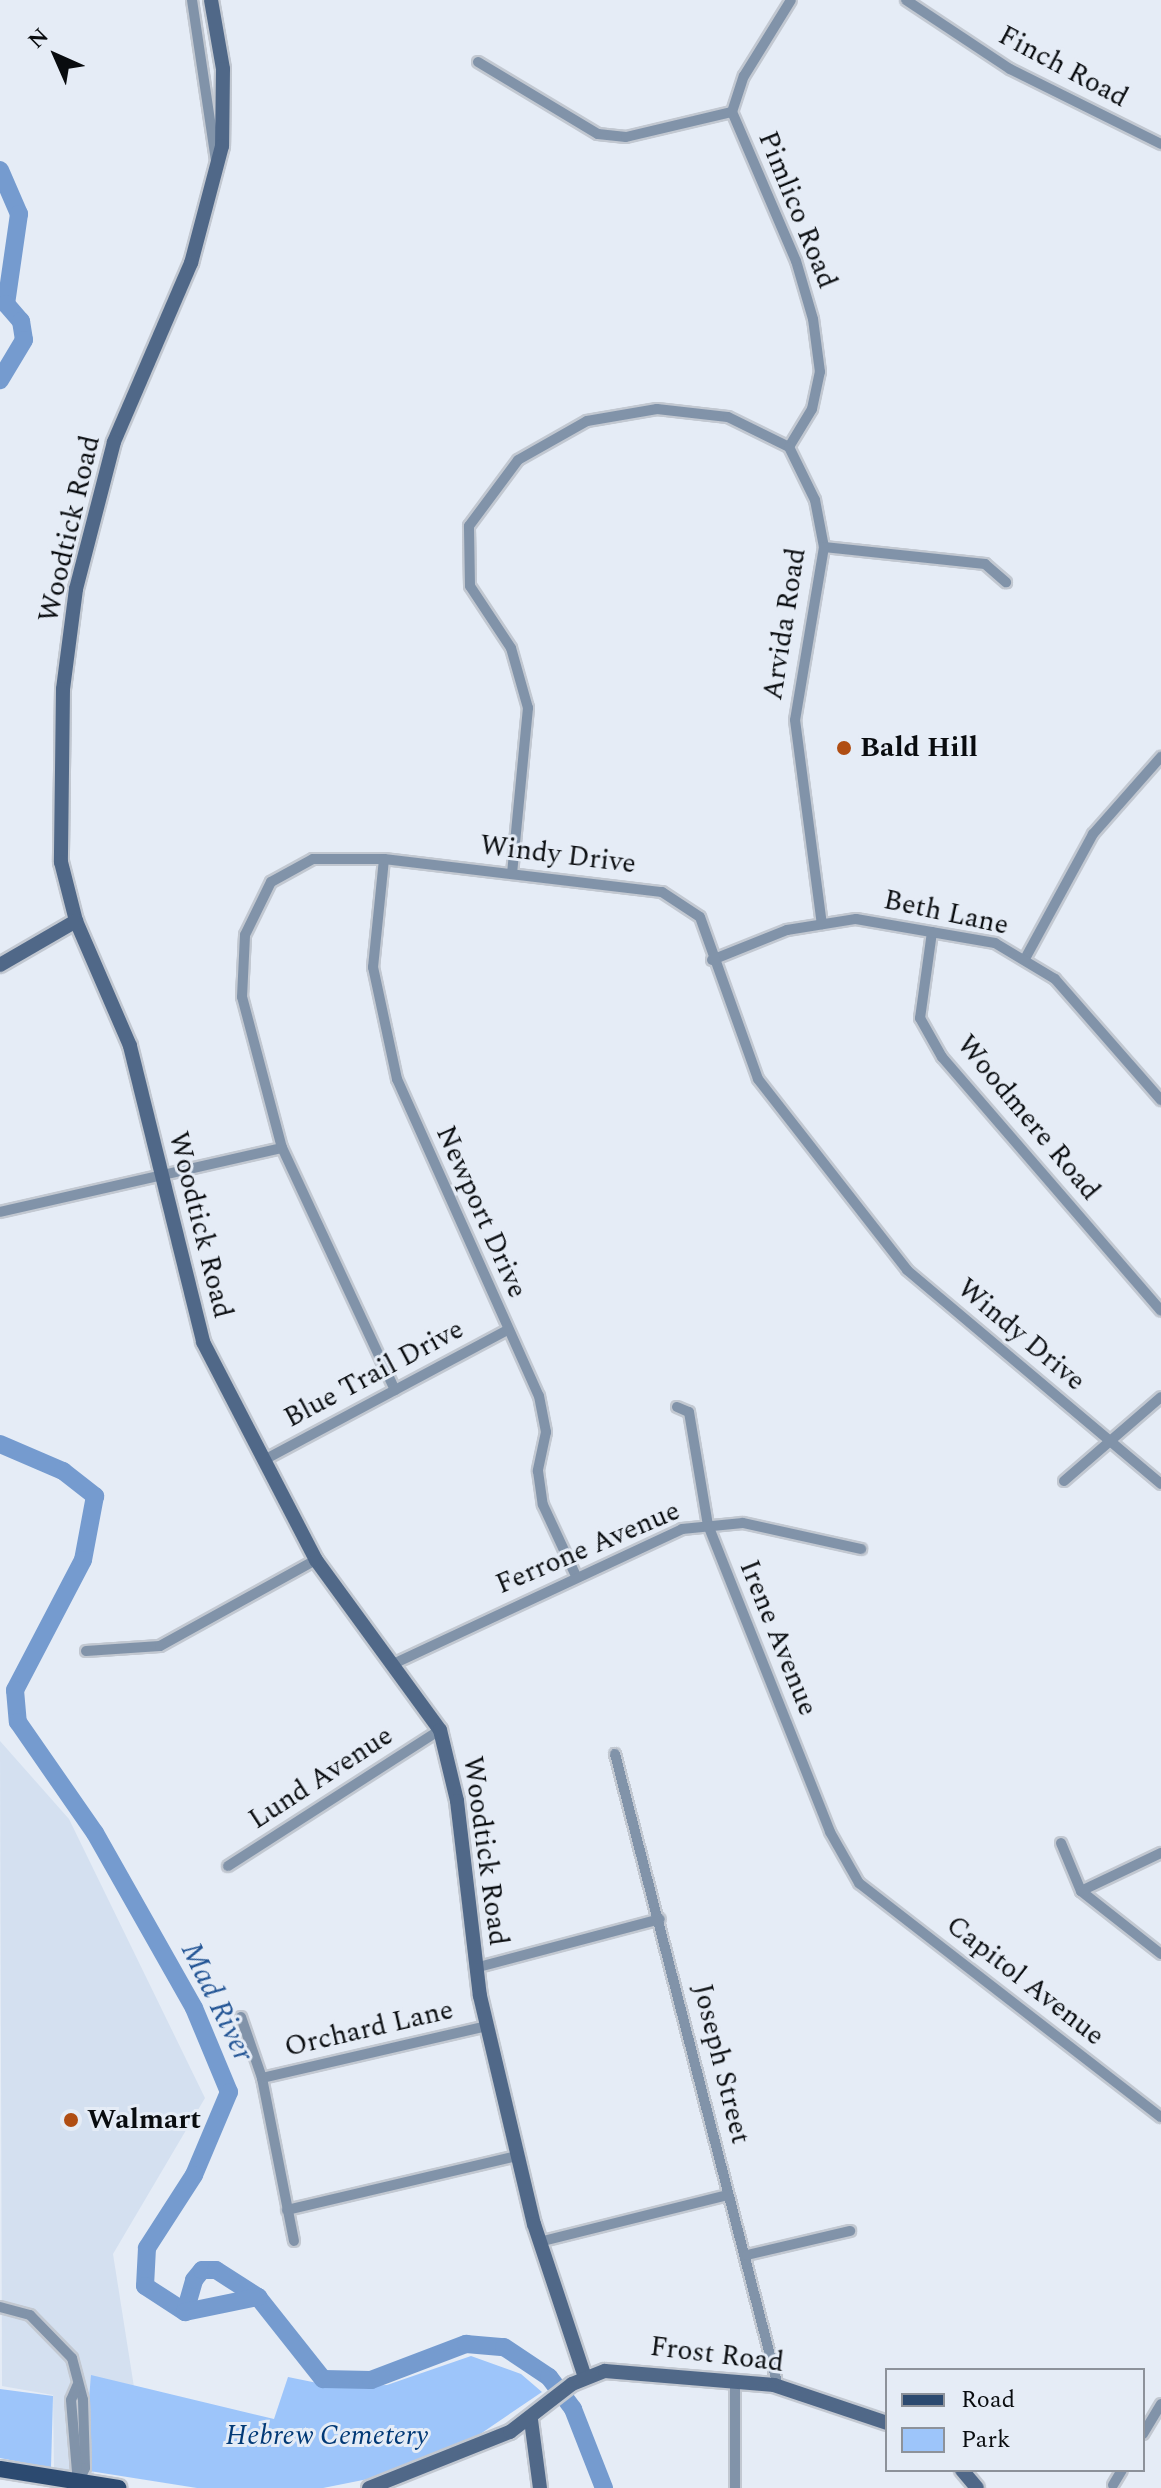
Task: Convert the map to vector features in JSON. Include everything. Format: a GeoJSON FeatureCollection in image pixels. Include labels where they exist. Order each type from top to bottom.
{"type":"FeatureCollection","features":[{"type":"Feature","properties":{"kind":"main road","name":"Woodtick Road"},"geometry":{"type":"LineString","coordinates":[[211,0],[223,69],[218,171],[191,263],[114,442],[76,589],[57,796],[61,862],[76,921],[130,1046],[203,1342],[316,1560],[440,1730],[457,1801],[475,1968],[487,2026],[539,2242],[585,2377]]}},
{"type":"Feature","properties":{"kind":"main road"},"geometry":{"type":"LineString","coordinates":[[0,965],[76,921]]}},
{"type":"Feature","properties":{"kind":"main road","name":"Frost Road"},"geometry":{"type":"LineString","coordinates":[[585,2377],[609,2371],[778,2386],[885,2422]]}},
{"type":"Feature","properties":{"kind":"main road"},"geometry":{"type":"LineString","coordinates":[[369,2488],[452,2459],[531,2420],[569,2386],[585,2377]]}},
{"type":"Feature","properties":{"kind":"main road"},"geometry":{"type":"LineString","coordinates":[[531,2420],[540,2488]]}},
{"type":"Feature","properties":{"kind":"main road"},"geometry":{"type":"LineString","coordinates":[[1,2471],[118,2488]]}},
{"type":"Feature","properties":{"kind":"main road"},"geometry":{"type":"LineString","coordinates":[[964,2472],[977,2488]]}},
{"type":"Feature","properties":{"kind":"street"},"geometry":{"type":"LineString","coordinates":[[192,0],[218,171]]}},
{"type":"Feature","properties":{"kind":"street","name":"Pimlico Road"},"geometry":{"type":"LineString","coordinates":[[789,447],[812,409],[820,372],[813,319],[732,112],[744,76],[791,0]]}},
{"type":"Feature","properties":{"kind":"street","name":"Finch Road"},"geometry":{"type":"LineString","coordinates":[[906,0],[1010,69],[1161,144]]}},
{"type":"Feature","properties":{"kind":"street"},"geometry":{"type":"LineString","coordinates":[[478,62],[598,134],[626,137],[732,112]]}},
{"type":"Feature","properties":{"kind":"street"},"geometry":{"type":"LineString","coordinates":[[512,874],[528,708],[511,648],[470,586],[469,526],[518,460],[587,421],[657,409],[728,417],[789,447]]}},
{"type":"Feature","properties":{"kind":"street","name":"Arvida Road"},"geometry":{"type":"LineString","coordinates":[[789,447],[815,500],[824,547],[795,720],[822,924]]}},
{"type":"Feature","properties":{"kind":"street"},"geometry":{"type":"LineString","coordinates":[[824,547],[985,564],[1006,582]]}},
{"type":"Feature","properties":{"kind":"street"},"geometry":{"type":"LineString","coordinates":[[1026,957],[1093,834],[1161,757]]}},
{"type":"Feature","properties":{"kind":"street","name":"Windy Drive"},"geometry":{"type":"LineString","coordinates":[[395,1390],[282,1148],[242,997],[245,935],[271,882],[313,859],[384,859],[662,892],[700,917],[712,960],[758,1079],[907,1270],[1161,1484]]}},
{"type":"Feature","properties":{"kind":"street","name":"Newport Drive"},"geometry":{"type":"LineString","coordinates":[[384,859],[373,967],[397,1079],[539,1396],[546,1432],[538,1471],[543,1505],[575,1574]]}},
{"type":"Feature","properties":{"kind":"street","name":"Beth Lane"},"geometry":{"type":"LineString","coordinates":[[712,960],[822,924],[856,919],[932,932],[1026,957],[1161,1100]]}},
{"type":"Feature","properties":{"kind":"street","name":"Woodmere Road"},"geometry":{"type":"LineString","coordinates":[[932,932],[920,1018],[942,1057],[1161,1311]]}},
{"type":"Feature","properties":{"kind":"street"},"geometry":{"type":"LineString","coordinates":[[0,1212],[282,1148]]}},
{"type":"Feature","properties":{"kind":"street","name":"Blue Trail Drive"},"geometry":{"type":"LineString","coordinates":[[264,1460],[507,1330]]}},
{"type":"Feature","properties":{"kind":"street"},"geometry":{"type":"LineString","coordinates":[[1064,1481],[1112,1443],[1161,1397]]}},
{"type":"Feature","properties":{"kind":"street","name":"Irene Avenue"},"geometry":{"type":"LineString","coordinates":[[677,1407],[689,1412],[708,1525],[830,1832],[859,1883]]}},
{"type":"Feature","properties":{"kind":"street","name":"Ferrone Avenue"},"geometry":{"type":"LineString","coordinates":[[391,1665],[575,1574],[708,1525],[743,1523],[861,1549]]}},
{"type":"Feature","properties":{"kind":"street"},"geometry":{"type":"LineString","coordinates":[[86,1651],[160,1646],[316,1560]]}},
{"type":"Feature","properties":{"kind":"street","name":"Lund Avenue"},"geometry":{"type":"LineString","coordinates":[[228,1866],[440,1730]]}},
{"type":"Feature","properties":{"kind":"street","name":"Joseph Street"},"geometry":{"type":"LineString","coordinates":[[615,1754],[660,1919],[728,2195],[747,2255],[778,2386]]}},
{"type":"Feature","properties":{"kind":"street"},"geometry":{"type":"LineString","coordinates":[[1061,1843],[1081,1891],[1161,1954]]}},
{"type":"Feature","properties":{"kind":"street"},"geometry":{"type":"LineString","coordinates":[[1081,1891],[1161,1853]]}},
{"type":"Feature","properties":{"kind":"street","name":"Capitol Avenue"},"geometry":{"type":"LineString","coordinates":[[859,1883],[1161,2117]]}},
{"type":"Feature","properties":{"kind":"street"},"geometry":{"type":"LineString","coordinates":[[475,1968],[660,1919]]}},
{"type":"Feature","properties":{"kind":"street"},"geometry":{"type":"LineString","coordinates":[[241,2017],[262,2078],[294,2241]]}},
{"type":"Feature","properties":{"kind":"street","name":"Orchard Lane"},"geometry":{"type":"LineString","coordinates":[[262,2078],[487,2026]]}},
{"type":"Feature","properties":{"kind":"street"},"geometry":{"type":"LineString","coordinates":[[287,2210],[517,2156]]}},
{"type":"Feature","properties":{"kind":"street"},"geometry":{"type":"LineString","coordinates":[[539,2242],[728,2195]]}},
{"type":"Feature","properties":{"kind":"street"},"geometry":{"type":"LineString","coordinates":[[747,2255],[850,2231]]}},
{"type":"Feature","properties":{"kind":"street"},"geometry":{"type":"LineString","coordinates":[[0,2307],[30,2315],[57,2335],[77,2386],[85,2468],[78,2483]]}},
{"type":"Feature","properties":{"kind":"street"},"geometry":{"type":"LineString","coordinates":[[735,2380],[735,2488]]}},
{"type":"Feature","properties":{"kind":"street"},"geometry":{"type":"LineString","coordinates":[[1145,2431],[1161,2404]]}},
{"type":"Feature","properties":{"kind":"street"},"geometry":{"type":"LineString","coordinates":[[1113,2485],[1121,2472]]}},
{"type":"Feature","properties":{"kind":"shaded area"},"geometry":{"type":"Polygon","coordinates":[[[0,1741],[69,1819],[205,2098],[113,2254],[134,2387],[92,2385],[94,2478],[54,2471],[53,2395],[2,2386],[0,1741]]]}},
{"type":"Feature","properties":{"kind":"green space","name":"Hebrew Cemetery"},"geometry":{"type":"Polygon","coordinates":[[[471,2356],[521,2374],[542,2392],[467,2443],[378,2477],[323,2488],[197,2488],[83,2470],[91,2375],[274,2419],[288,2377],[337,2387],[387,2385],[471,2356]]]}},
{"type":"Feature","properties":{"kind":"green space"},"geometry":{"type":"Polygon","coordinates":[[[0,2389],[53,2396],[51,2468],[0,2458],[0,2389]]]}},
{"type":"Feature","properties":{"kind":"waterway","name":"Mad River"},"geometry":{"type":"LineString","coordinates":[[0,170],[19,214],[6,304],[21,321],[24,340],[0,380]]}},
{"type":"Feature","properties":{"kind":"waterway","name":"Mad River"},"geometry":{"type":"LineString","coordinates":[[0,1444],[63,1471],[95,1496],[83,1560],[15,1690],[18,1722],[95,1833],[194,2008],[229,2092],[194,2175],[147,2248],[145,2286],[185,2312],[194,2280],[202,2270],[216,2270],[258,2297],[323,2379],[371,2380],[466,2344],[504,2347],[549,2377],[573,2409],[604,2488]]}},
{"type":"Feature","properties":{"kind":"waterway"},"geometry":{"type":"LineString","coordinates":[[185,2312],[258,2297]]}},
{"type":"Feature","properties":{"kind":"place","name":"Bald Hill"},"geometry":{"type":"Point","coordinates":[844,748]}},
{"type":"Feature","properties":{"kind":"place","name":"Walmart"},"geometry":{"type":"Point","coordinates":[71,2120]}}]}
